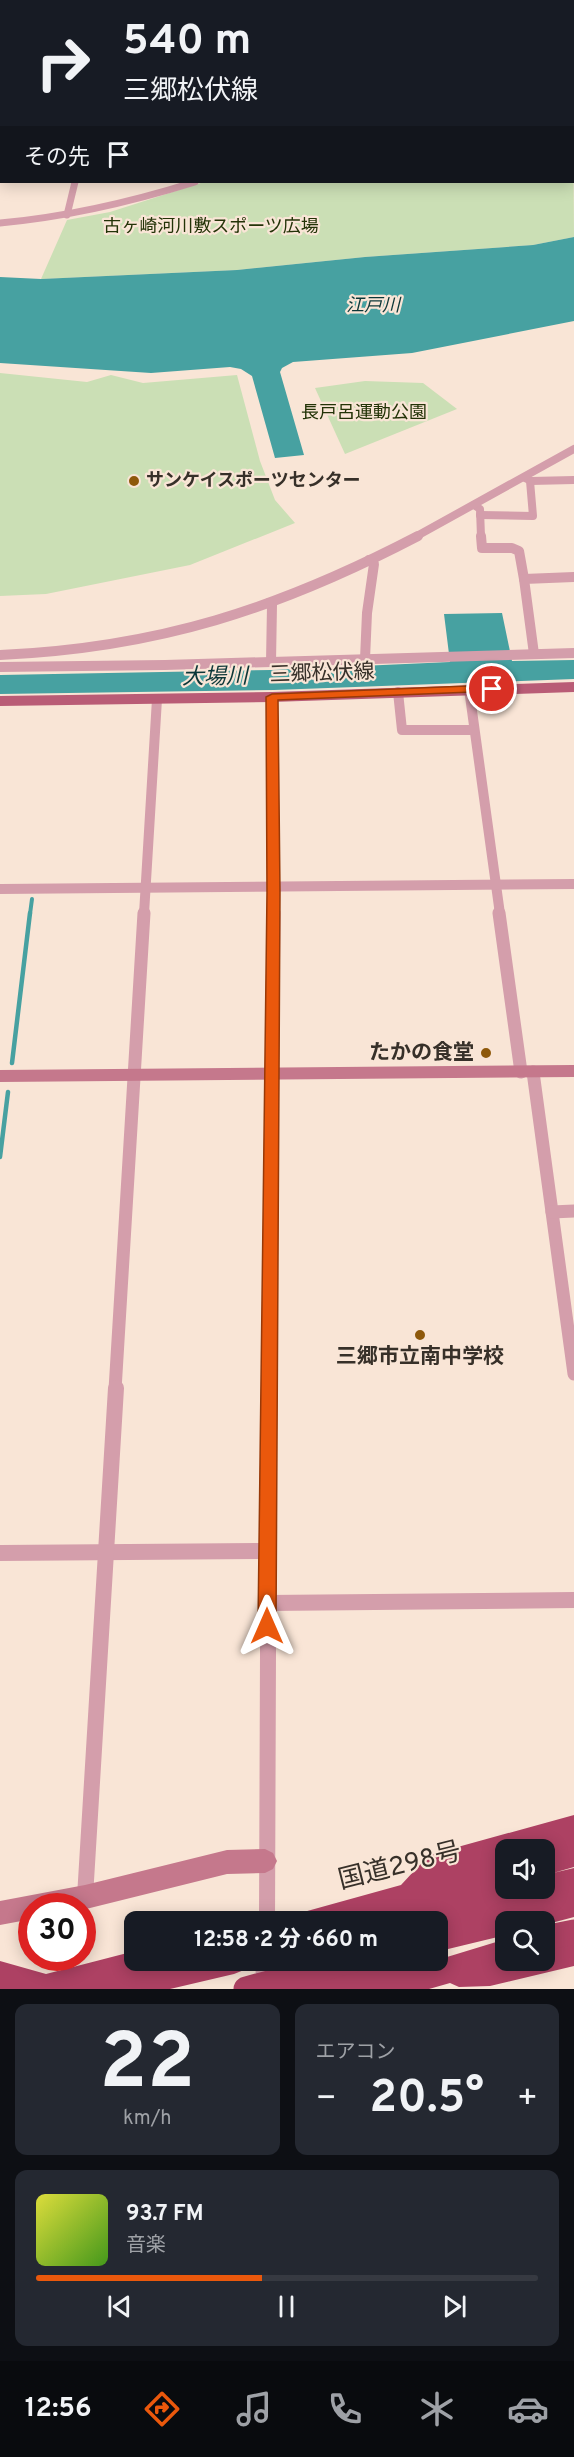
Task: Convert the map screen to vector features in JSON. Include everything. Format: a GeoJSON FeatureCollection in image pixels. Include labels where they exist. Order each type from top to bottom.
{"type":"FeatureCollection","features":[{"type":"Feature","properties":{"kind":"highway"},"geometry":{"type":"LineString","coordinates":[[409,1896],[436,1866],[574,1828]]}},
{"type":"Feature","properties":{"kind":"highway"},"geometry":{"type":"LineString","coordinates":[[555,1859],[574,1854]]}},
{"type":"Feature","properties":{"kind":"highway","name":"国道298号"},"geometry":{"type":"LineString","coordinates":[[351,1911],[495,1875]]}},
{"type":"Feature","properties":{"kind":"highway"},"geometry":{"type":"LineString","coordinates":[[555,1885],[574,1881]]}},
{"type":"Feature","properties":{"kind":"highway"},"geometry":{"type":"LineString","coordinates":[[446,1911],[496,1899]]}},
{"type":"Feature","properties":{"kind":"highway"},"geometry":{"type":"LineString","coordinates":[[448,1936],[574,1904]]}},
{"type":"Feature","properties":{"kind":"highway"},"geometry":{"type":"LineString","coordinates":[[555,1936],[574,1931]]}},
{"type":"Feature","properties":{"kind":"highway"},"geometry":{"type":"LineString","coordinates":[[448,1962],[495,1949]]}},
{"type":"Feature","properties":{"kind":"highway"},"geometry":{"type":"LineString","coordinates":[[555,1956],[574,1952]]}},
{"type":"Feature","properties":{"kind":"highway"},"geometry":{"type":"LineString","coordinates":[[448,1963],[495,1954]]}},
{"type":"Feature","properties":{"kind":"highway"},"geometry":{"type":"LineString","coordinates":[[448,1967],[495,1971]]}},
{"type":"Feature","properties":{"kind":"highway"},"geometry":{"type":"LineString","coordinates":[[0,1975],[44,1988],[124,1968]]}},
{"type":"Feature","properties":{"kind":"highway"},"geometry":{"type":"LineString","coordinates":[[113,1989],[188,1971]]}},
{"type":"Feature","properties":{"kind":"highway"},"geometry":{"type":"LineString","coordinates":[[246,1989],[313,1971]]}},
{"type":"Feature","properties":{"kind":"highway"},"geometry":{"type":"LineString","coordinates":[[294,1989],[400,1971]]}},
{"type":"Feature","properties":{"kind":"highway"},"geometry":{"type":"LineString","coordinates":[[371,1989],[420,1971]]}},
{"type":"Feature","properties":{"kind":"main road","name":"三郷松伏線"},"geometry":{"type":"LineString","coordinates":[[0,701],[272,697],[574,687]]}},
{"type":"Feature","properties":{"kind":"street"},"geometry":{"type":"LineString","coordinates":[[67,215],[75,183]]}},
{"type":"Feature","properties":{"kind":"street"},"geometry":{"type":"LineString","coordinates":[[0,223],[67,215],[115,205],[192,183]]}},
{"type":"Feature","properties":{"kind":"street"},"geometry":{"type":"LineString","coordinates":[[1,657],[90,648],[141,639],[199,627],[269,603],[369,560],[527,479],[574,449]]}},
{"type":"Feature","properties":{"kind":"street"},"geometry":{"type":"LineString","coordinates":[[527,479],[574,480]]}},
{"type":"Feature","properties":{"kind":"street"},"geometry":{"type":"LineString","coordinates":[[480,515],[533,516],[527,479]]}},
{"type":"Feature","properties":{"kind":"street"},"geometry":{"type":"LineString","coordinates":[[474,505],[480,508],[482,548],[512,548],[519,551],[534,654]]}},
{"type":"Feature","properties":{"kind":"street"},"geometry":{"type":"LineString","coordinates":[[365,659],[367,613],[374,564],[369,560]]}},
{"type":"Feature","properties":{"kind":"street"},"geometry":{"type":"LineString","coordinates":[[524,579],[574,577]]}},
{"type":"Feature","properties":{"kind":"street"},"geometry":{"type":"LineString","coordinates":[[269,603],[272,605],[271,662]]}},
{"type":"Feature","properties":{"kind":"street"},"geometry":{"type":"LineString","coordinates":[[0,667],[574,653]]}},
{"type":"Feature","properties":{"kind":"street"},"geometry":{"type":"LineString","coordinates":[[469,689],[495,885],[552,1212],[574,1374]]}},
{"type":"Feature","properties":{"kind":"street"},"geometry":{"type":"LineString","coordinates":[[398,692],[402,730],[474,730]]}},
{"type":"Feature","properties":{"kind":"street"},"geometry":{"type":"LineString","coordinates":[[267,1911],[265,1861],[270,1074],[274,887],[272,697]]}},
{"type":"Feature","properties":{"kind":"street"},"geometry":{"type":"LineString","coordinates":[[85,1893],[157,699]]}},
{"type":"Feature","properties":{"kind":"street"},"geometry":{"type":"LineString","coordinates":[[0,889],[574,884]]}},
{"type":"Feature","properties":{"kind":"street"},"geometry":{"type":"LineString","coordinates":[[0,1077],[574,1071]]}},
{"type":"Feature","properties":{"kind":"street"},"geometry":{"type":"LineString","coordinates":[[552,1212],[574,1211]]}},
{"type":"Feature","properties":{"kind":"street"},"geometry":{"type":"LineString","coordinates":[[0,1553],[267,1551]]}},
{"type":"Feature","properties":{"kind":"street"},"geometry":{"type":"LineString","coordinates":[[267,1602],[574,1600]]}},
{"type":"Feature","properties":{"kind":"street"},"geometry":{"type":"LineString","coordinates":[[96,1894],[227,1862],[265,1861]]}},
{"type":"Feature","properties":{"kind":"street"},"geometry":{"type":"LineString","coordinates":[[0,1913],[18,1910]]}},
{"type":"Feature","properties":{"kind":"street"},"geometry":{"type":"LineString","coordinates":[[262,1989],[263,1971]]}},
{"type":"Feature","properties":{"kind":"green space","name":"古ヶ崎河川敷スポーツ広場"},"geometry":{"type":"Polygon","coordinates":[[[201,183],[574,183],[574,237],[533,245],[365,257],[237,270],[41,279],[67,220],[110,212],[201,183]]]}},
{"type":"Feature","properties":{"kind":"green space","name":"サンケイスポーツセンター"},"geometry":{"type":"Polygon","coordinates":[[[0,373],[87,382],[111,375],[143,383],[237,375],[260,461],[275,500],[295,523],[190,565],[46,594],[0,596],[0,373]]]}},
{"type":"Feature","properties":{"kind":"green space","name":"長戸呂運動公園"},"geometry":{"type":"Polygon","coordinates":[[[365,381],[423,383],[457,409],[345,454],[315,388],[365,381]]]}},
{"type":"Feature","properties":{"kind":"water","name":"江戸川"},"geometry":{"type":"Polygon","coordinates":[[[574,237],[574,321],[412,353],[293,362],[282,368],[280,372],[304,455],[275,458],[252,376],[241,369],[230,367],[151,373],[0,363],[0,277],[41,279],[237,270],[365,257],[533,245],[574,237]]]}},
{"type":"Feature","properties":{"kind":"water","name":"大場川"},"geometry":{"type":"Polygon","coordinates":[[[502,613],[512,661],[574,660],[574,679],[274,690],[0,694],[0,675],[271,670],[450,662],[444,614],[502,613]]]}},
{"type":"Feature","properties":{"kind":"waterway"},"geometry":{"type":"LineString","coordinates":[[30,914],[32,899]]}},
{"type":"Feature","properties":{"kind":"waterway"},"geometry":{"type":"LineString","coordinates":[[12,1063],[30,913]]}},
{"type":"Feature","properties":{"kind":"waterway"},"geometry":{"type":"LineString","coordinates":[[0,1157],[8,1092]]}},
{"type":"Feature","properties":{"kind":"place","name":"サンケイスポーツセンター"},"geometry":{"type":"Point","coordinates":[134,481]}},
{"type":"Feature","properties":{"kind":"place","name":"たかの食堂"},"geometry":{"type":"Point","coordinates":[486,1053]}},
{"type":"Feature","properties":{"kind":"place","name":"三郷市立南中学校"},"geometry":{"type":"Point","coordinates":[420,1335]}},
{"type":"Feature","properties":{"kind":"route"},"geometry":{"type":"LineString","coordinates":[[267,1626],[270,1074],[274,892],[272,697],[492,689]]}}]}
